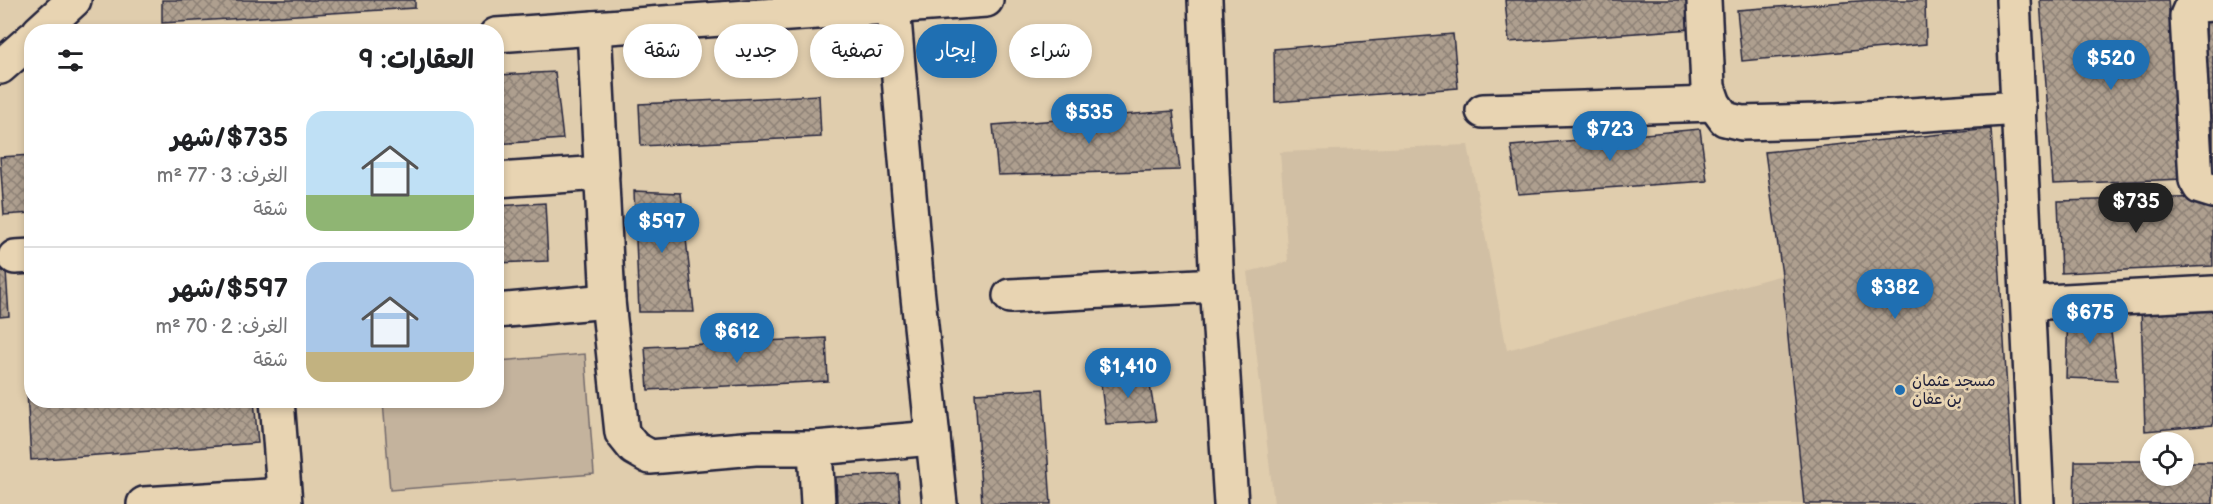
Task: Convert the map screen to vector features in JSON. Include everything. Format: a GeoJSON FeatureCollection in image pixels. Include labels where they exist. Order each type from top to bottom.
{"type":"FeatureCollection","features":[{"type":"Feature","properties":{"kind":"street"},"geometry":{"type":"LineString","coordinates":[[504,34],[878,5],[986,0]]}},
{"type":"Feature","properties":{"kind":"street"},"geometry":{"type":"LineString","coordinates":[[1205,0],[1217,285],[1231,504]]}},
{"type":"Feature","properties":{"kind":"street"},"geometry":{"type":"LineString","coordinates":[[1704,0],[1708,87],[1714,104],[1725,119],[1742,123],[1818,121],[2019,108]]}},
{"type":"Feature","properties":{"kind":"street"},"geometry":{"type":"LineString","coordinates":[[2013,0],[2037,504]]}},
{"type":"Feature","properties":{"kind":"street"},"geometry":{"type":"LineString","coordinates":[[47,24],[67,3]]}},
{"type":"Feature","properties":{"kind":"street"},"geometry":{"type":"LineString","coordinates":[[2213,4],[2199,5],[2190,9],[2187,16],[2196,180],[2200,187],[2213,190]]}},
{"type":"Feature","properties":{"kind":"street"},"geometry":{"type":"LineString","coordinates":[[878,5],[917,288],[940,504]]}},
{"type":"Feature","properties":{"kind":"street"},"geometry":{"type":"LineString","coordinates":[[594,28],[608,301],[622,433],[634,448],[650,457],[755,448],[815,448],[933,438]]}},
{"type":"Feature","properties":{"kind":"street"},"geometry":{"type":"LineString","coordinates":[[7,67],[24,48]]}},
{"type":"Feature","properties":{"kind":"street"},"geometry":{"type":"LineString","coordinates":[[1483,111],[1714,104]]}},
{"type":"Feature","properties":{"kind":"street"},"geometry":{"type":"LineString","coordinates":[[504,179],[602,173]]}},
{"type":"Feature","properties":{"kind":"street"},"geometry":{"type":"LineString","coordinates":[[1010,296],[1217,285]]}},
{"type":"Feature","properties":{"kind":"street"},"geometry":{"type":"LineString","coordinates":[[2028,303],[2213,293]]}},
{"type":"Feature","properties":{"kind":"street"},"geometry":{"type":"LineString","coordinates":[[504,310],[608,301]]}},
{"type":"Feature","properties":{"kind":"street"},"geometry":{"type":"LineString","coordinates":[[144,504],[285,499],[279,408]]}},
{"type":"Feature","properties":{"kind":"street"},"geometry":{"type":"LineString","coordinates":[[815,448],[818,504]]}},
{"type":"Feature","properties":{"kind":"shaded area"},"geometry":{"type":"Polygon","coordinates":[[[1468,145],[1507,350],[1782,275],[1804,504],[1274,504],[1247,272],[1288,262],[1280,152],[1468,145]]]}},
{"type":"Feature","properties":{"kind":"shaded area"},"geometry":{"type":"Polygon","coordinates":[[[585,354],[594,474],[390,490],[384,408],[504,408],[504,360],[585,354]]]}},
{"type":"Feature","properties":{"kind":"building"},"geometry":{"type":"Polygon","coordinates":[[[162,0],[415,0],[415,8],[162,23],[162,0]]]}},
{"type":"Feature","properties":{"kind":"building"},"geometry":{"type":"Polygon","coordinates":[[[1505,0],[1690,0],[1692,29],[1509,42],[1505,0]]]}},
{"type":"Feature","properties":{"kind":"building"},"geometry":{"type":"Polygon","coordinates":[[[1872,0],[1925,0],[1926,44],[1742,61],[1737,10],[1872,0]]]}},
{"type":"Feature","properties":{"kind":"building"},"geometry":{"type":"Polygon","coordinates":[[[2040,0],[2168,0],[2184,179],[2053,184],[2040,0]]]}},
{"type":"Feature","properties":{"kind":"building"},"geometry":{"type":"Polygon","coordinates":[[[2206,18],[2213,18],[2213,179],[2208,179],[2206,18]]]}},
{"type":"Feature","properties":{"kind":"building"},"geometry":{"type":"Polygon","coordinates":[[[1453,34],[1458,88],[1275,102],[1274,49],[1453,34]]]}},
{"type":"Feature","properties":{"kind":"building"},"geometry":{"type":"Polygon","coordinates":[[[555,72],[563,139],[504,143],[504,75],[555,72]]]}},
{"type":"Feature","properties":{"kind":"building"},"geometry":{"type":"Polygon","coordinates":[[[819,95],[821,137],[641,146],[639,104],[819,95]]]}},
{"type":"Feature","properties":{"kind":"building"},"geometry":{"type":"Polygon","coordinates":[[[1173,111],[1180,170],[998,175],[993,125],[1173,111]]]}},
{"type":"Feature","properties":{"kind":"building"},"geometry":{"type":"Polygon","coordinates":[[[1700,129],[1707,181],[1518,194],[1511,146],[1700,129]]]}},
{"type":"Feature","properties":{"kind":"building","name":"مسجد عثمان بن عفان"},"geometry":{"type":"Polygon","coordinates":[[[1991,129],[2014,504],[1804,504],[1782,275],[1765,152],[1991,129]]]}},
{"type":"Feature","properties":{"kind":"building"},"geometry":{"type":"Polygon","coordinates":[[[24,156],[24,214],[4,215],[0,157],[24,156]]]}},
{"type":"Feature","properties":{"kind":"building"},"geometry":{"type":"Polygon","coordinates":[[[634,191],[681,193],[694,312],[639,312],[634,191]]]}},
{"type":"Feature","properties":{"kind":"building"},"geometry":{"type":"Polygon","coordinates":[[[2213,197],[2213,266],[2061,273],[2058,201],[2213,197]]]}},
{"type":"Feature","properties":{"kind":"building"},"geometry":{"type":"Polygon","coordinates":[[[545,203],[548,261],[504,263],[504,206],[545,203]]]}},
{"type":"Feature","properties":{"kind":"building"},"geometry":{"type":"Polygon","coordinates":[[[0,271],[6,271],[9,316],[0,317],[0,271]]]}},
{"type":"Feature","properties":{"kind":"building"},"geometry":{"type":"Polygon","coordinates":[[[2213,303],[2213,425],[2145,431],[2141,310],[2213,303]]]}},
{"type":"Feature","properties":{"kind":"building"},"geometry":{"type":"Polygon","coordinates":[[[2108,308],[2117,380],[2066,378],[2068,310],[2108,308]]]}},
{"type":"Feature","properties":{"kind":"building"},"geometry":{"type":"Polygon","coordinates":[[[826,338],[828,381],[648,390],[645,347],[826,338]]]}},
{"type":"Feature","properties":{"kind":"building"},"geometry":{"type":"Polygon","coordinates":[[[1148,374],[1156,421],[1106,424],[1100,377],[1148,374]]]}},
{"type":"Feature","properties":{"kind":"building"},"geometry":{"type":"Polygon","coordinates":[[[1043,389],[1051,504],[982,504],[975,393],[1043,389]]]}},
{"type":"Feature","properties":{"kind":"building"},"geometry":{"type":"Polygon","coordinates":[[[28,408],[255,408],[258,443],[31,460],[28,408]]]}},
{"type":"Feature","properties":{"kind":"building"},"geometry":{"type":"Polygon","coordinates":[[[2075,461],[2140,461],[2140,486],[2194,486],[2194,462],[2213,462],[2213,504],[2074,504],[2075,461]]]}},
{"type":"Feature","properties":{"kind":"building"},"geometry":{"type":"Polygon","coordinates":[[[898,474],[900,504],[837,504],[836,477],[898,474]]]}},
{"type":"Feature","properties":{"kind":"place","name":"مسجد عثمان بن عفان"},"geometry":{"type":"Point","coordinates":[1900,390]}}]}
